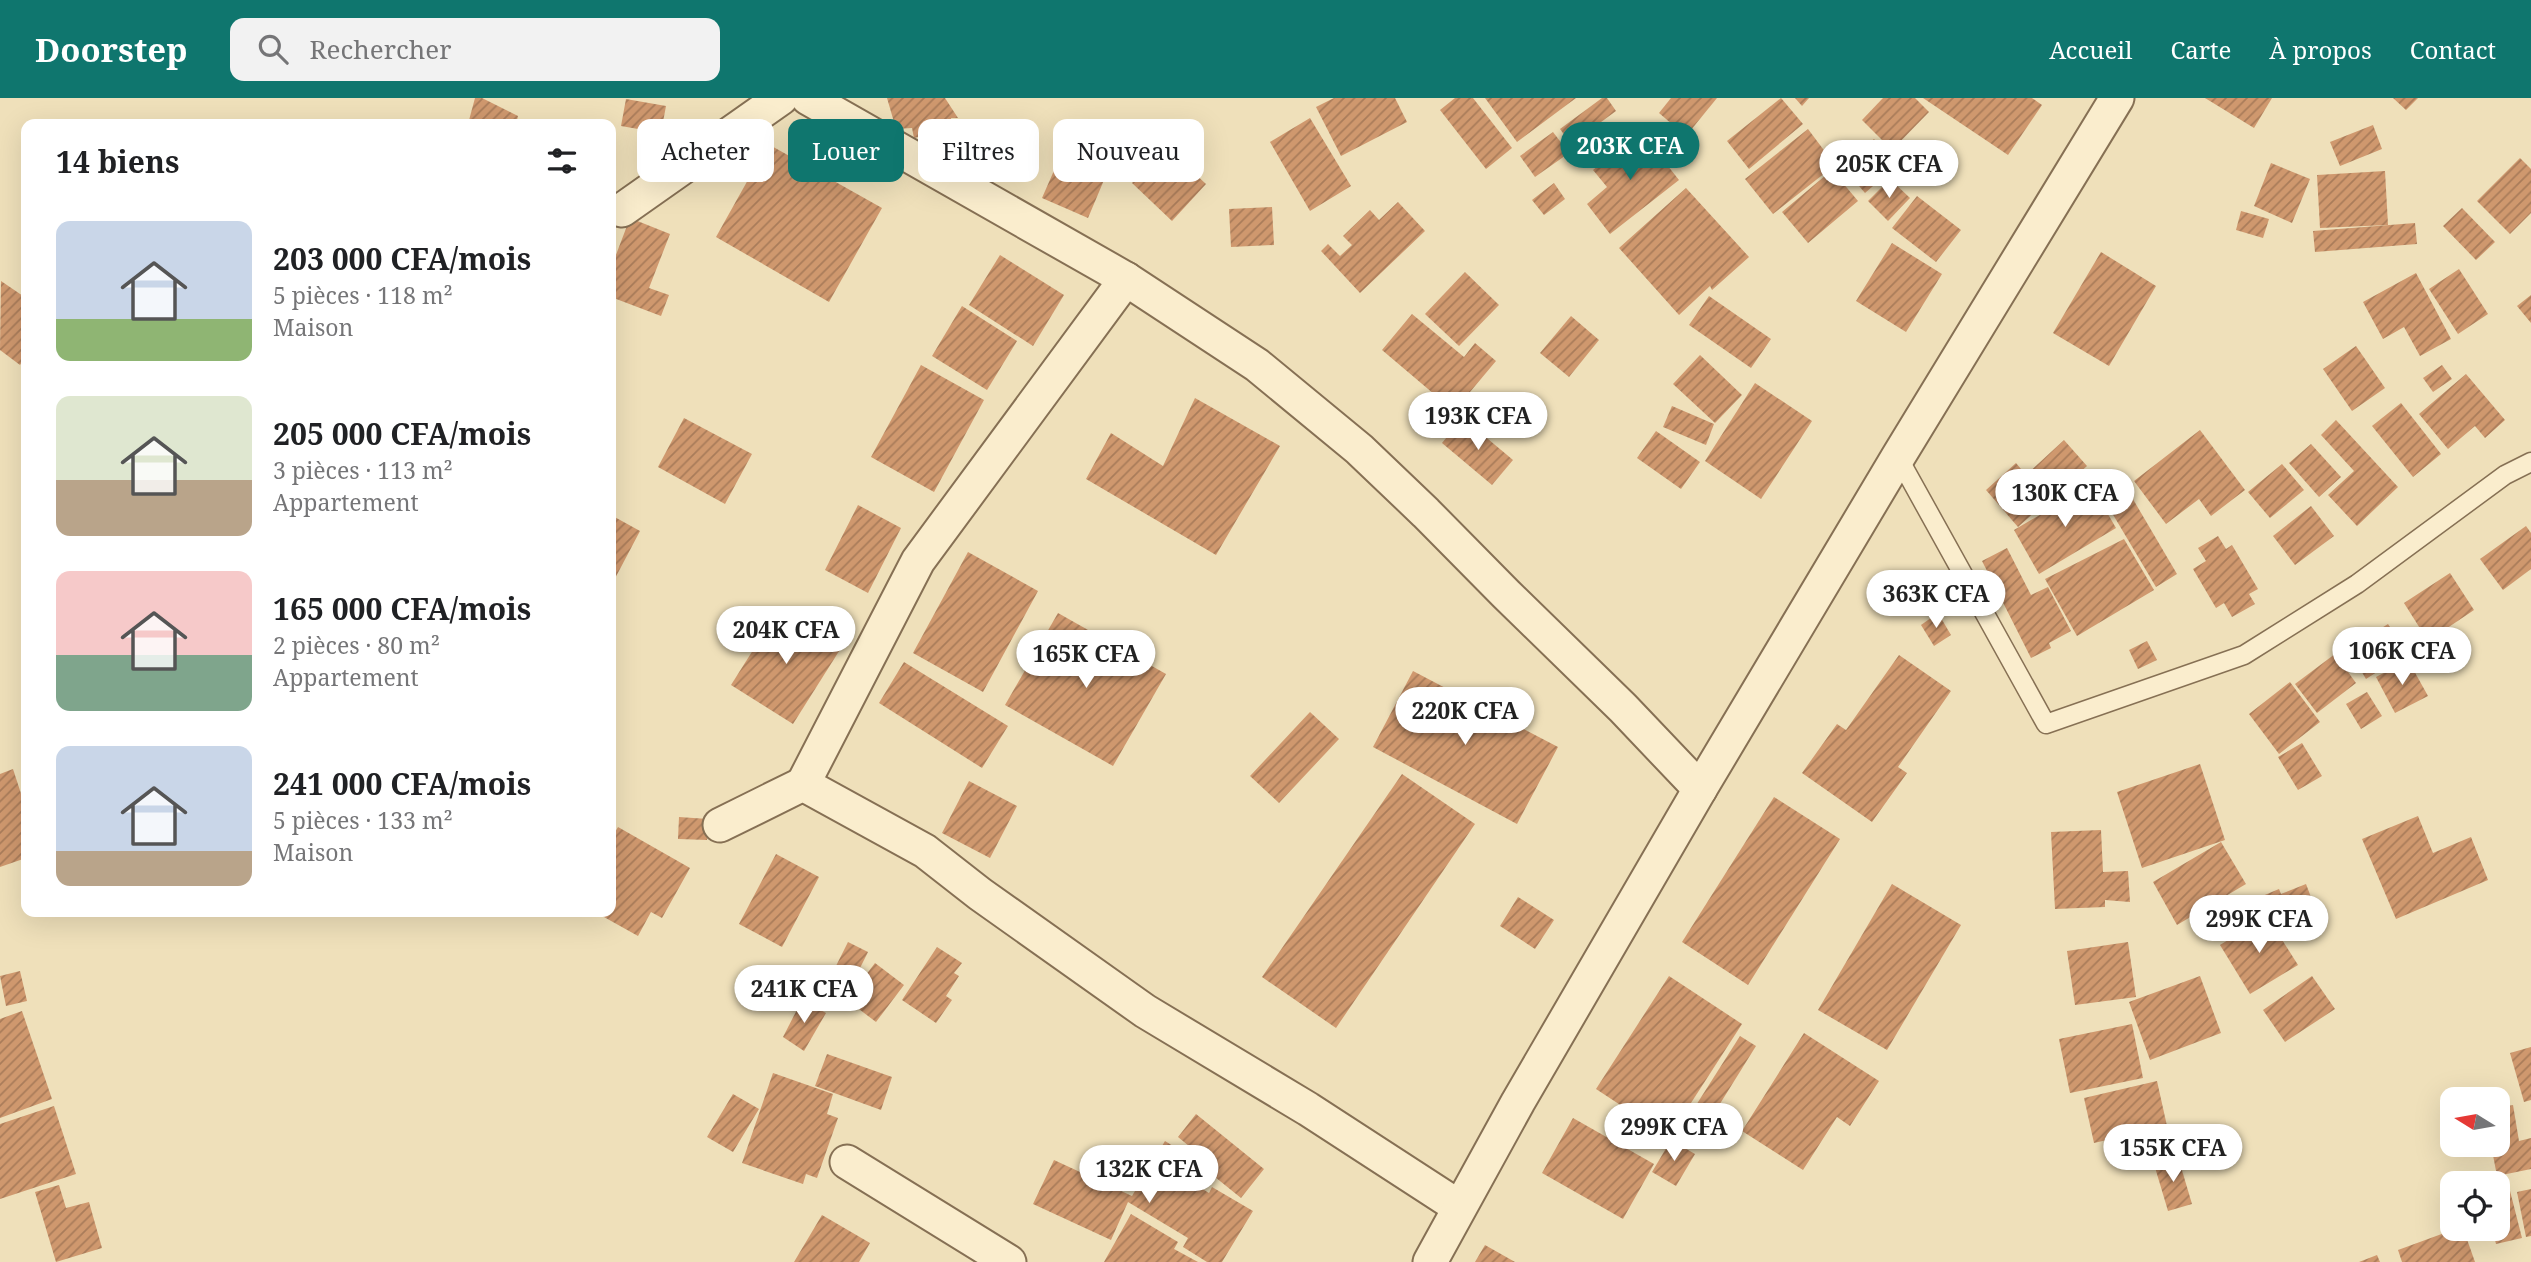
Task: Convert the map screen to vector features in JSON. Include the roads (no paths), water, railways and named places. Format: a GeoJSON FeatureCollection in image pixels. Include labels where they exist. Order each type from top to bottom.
{"type":"FeatureCollection","features":[{"type":"Feature","properties":{"kind":"street"},"geometry":{"type":"LineString","coordinates":[[622,210],[781,98]]}},
{"type":"Feature","properties":{"kind":"street"},"geometry":{"type":"LineString","coordinates":[[808,98],[1126,279],[1257,365],[1359,449],[1623,708],[1700,789]]}},
{"type":"Feature","properties":{"kind":"street"},"geometry":{"type":"LineString","coordinates":[[1430,1262],[1700,789],[2117,98]]}},
{"type":"Feature","properties":{"kind":"street"},"geometry":{"type":"LineString","coordinates":[[720,825],[803,784],[918,561],[1126,279]]}},
{"type":"Feature","properties":{"kind":"street"},"geometry":{"type":"LineString","coordinates":[[803,784],[925,851],[980,894],[1145,1011],[1308,1109],[1459,1207]]}},
{"type":"Feature","properties":{"kind":"street"},"geometry":{"type":"LineString","coordinates":[[847,1162],[1009,1262]]}},
{"type":"Feature","properties":{"kind":"lane"},"geometry":{"type":"LineString","coordinates":[[1898,457],[2046,724],[2244,655],[2357,584],[2505,475],[2531,462]]}}]}
